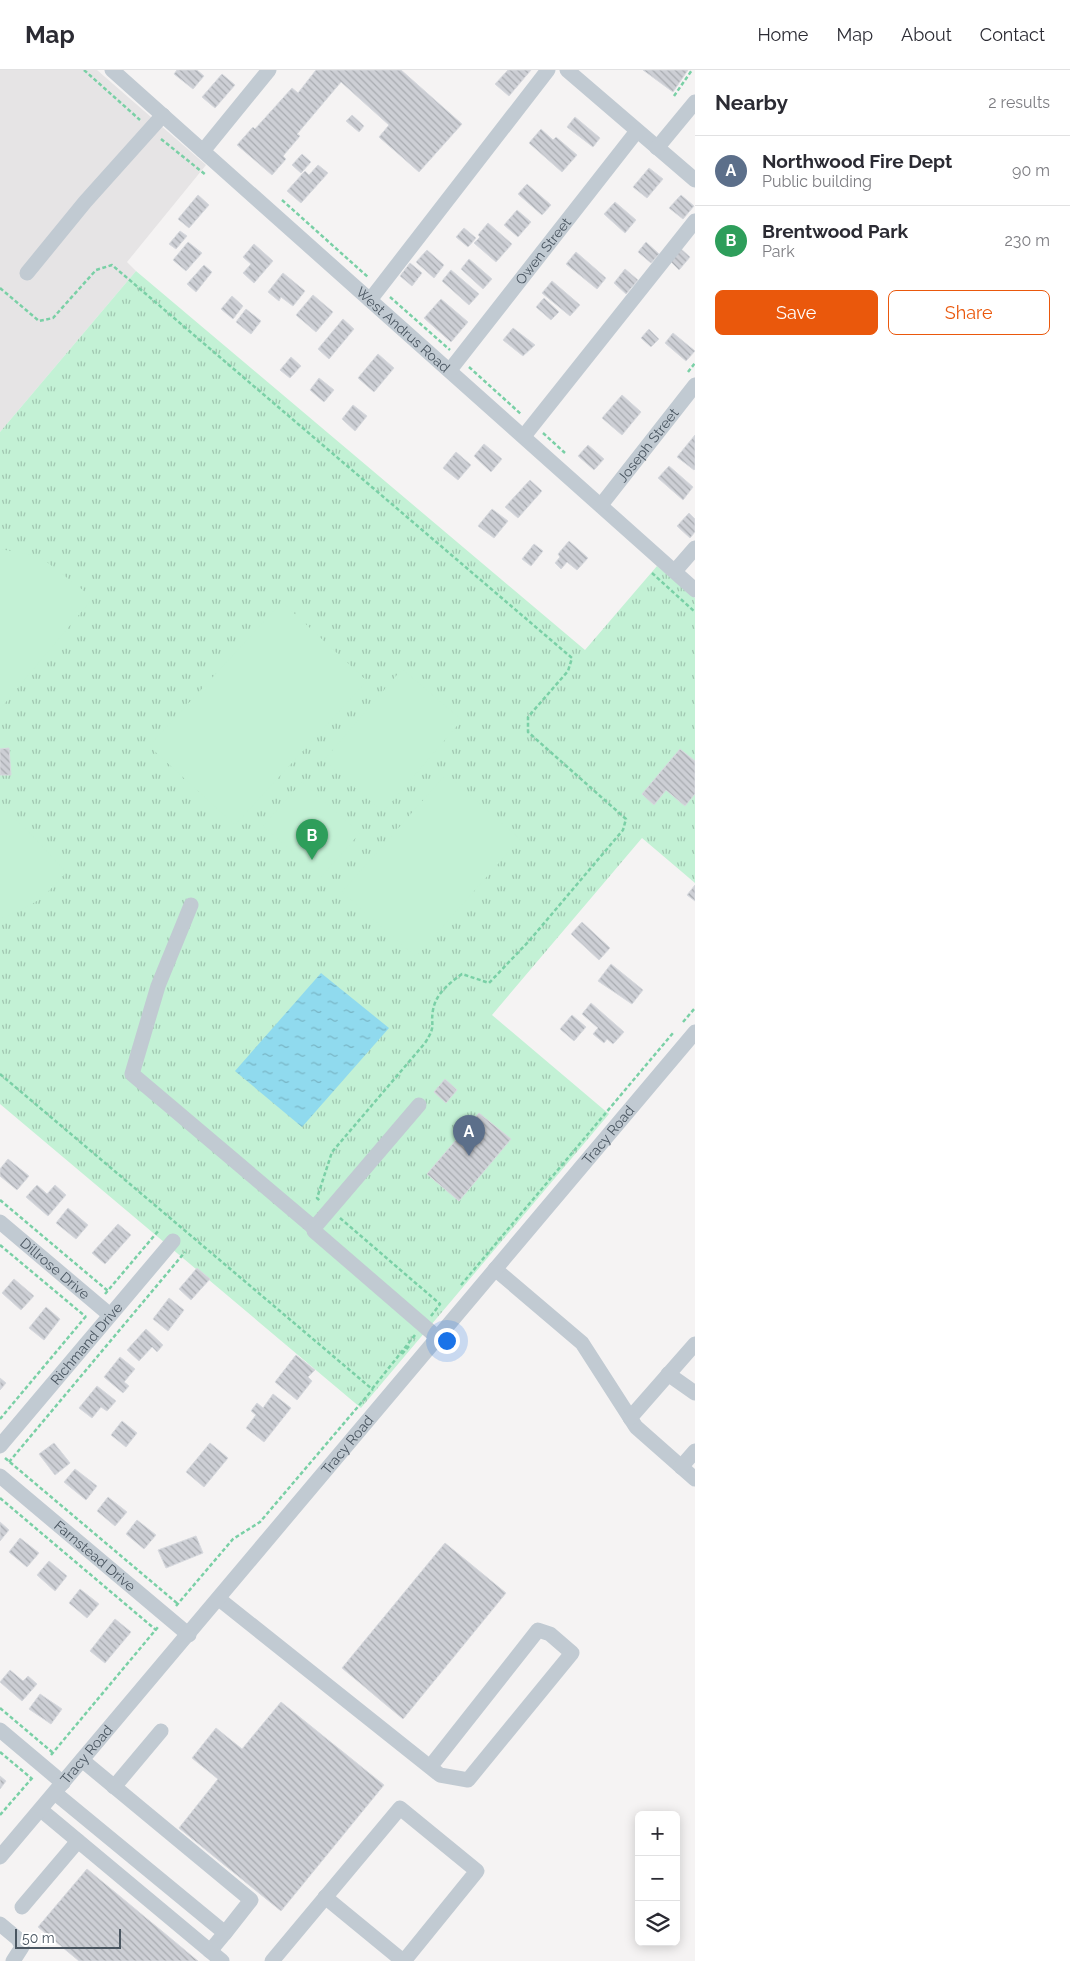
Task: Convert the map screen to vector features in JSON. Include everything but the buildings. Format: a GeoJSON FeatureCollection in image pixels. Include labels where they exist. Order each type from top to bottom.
{"type":"FeatureCollection","features":[{"type":"Feature","properties":{"kind":"street","name":"West Andrus Road"},"geometry":{"type":"LineString","coordinates":[[112,70],[695,590]]}},
{"type":"Feature","properties":{"kind":"street"},"geometry":{"type":"LineString","coordinates":[[203,151],[269,70]]}},
{"type":"Feature","properties":{"kind":"street"},"geometry":{"type":"LineString","coordinates":[[370,300],[548,70]]}},
{"type":"Feature","properties":{"kind":"street"},"geometry":{"type":"LineString","coordinates":[[566,70],[695,180]]}},
{"type":"Feature","properties":{"kind":"street"},"geometry":{"type":"LineString","coordinates":[[657,148],[695,102]]}},
{"type":"Feature","properties":{"kind":"street"},"geometry":{"type":"LineString","coordinates":[[27,273],[85,202],[163,116]]}},
{"type":"Feature","properties":{"kind":"street","name":"Owen Street"},"geometry":{"type":"LineString","coordinates":[[450,370],[637,131]]}},
{"type":"Feature","properties":{"kind":"street"},"geometry":{"type":"LineString","coordinates":[[524,436],[695,221]]}},
{"type":"Feature","properties":{"kind":"street","name":"Joseph Street"},"geometry":{"type":"LineString","coordinates":[[601,505],[695,385]]}},
{"type":"Feature","properties":{"kind":"street"},"geometry":{"type":"LineString","coordinates":[[675,571],[695,548]]}},
{"type":"Feature","properties":{"kind":"street"},"geometry":{"type":"LineString","coordinates":[[191,905],[158,986],[132,1074],[314,1228],[314,1231],[423,1328],[438,1338]]}},
{"type":"Feature","properties":{"kind":"street","name":"Tracy Road"},"geometry":{"type":"LineString","coordinates":[[0,1857],[189,1635],[695,1032]]}},
{"type":"Feature","properties":{"kind":"street"},"geometry":{"type":"LineString","coordinates":[[314,1228],[419,1105]]}},
{"type":"Feature","properties":{"kind":"street","name":"Dillrose Drive"},"geometry":{"type":"LineString","coordinates":[[0,1222],[110,1315]]}},
{"type":"Feature","properties":{"kind":"street","name":"Richmand Drive"},"geometry":{"type":"LineString","coordinates":[[0,1446],[172,1241]]}},
{"type":"Feature","properties":{"kind":"street"},"geometry":{"type":"LineString","coordinates":[[495,1269],[582,1343],[636,1427],[695,1479]]}},
{"type":"Feature","properties":{"kind":"street"},"geometry":{"type":"LineString","coordinates":[[630,1418],[695,1344]]}},
{"type":"Feature","properties":{"kind":"street"},"geometry":{"type":"LineString","coordinates":[[668,1374],[695,1393]]}},
{"type":"Feature","properties":{"kind":"street"},"geometry":{"type":"LineString","coordinates":[[681,1467],[695,1450]]}},
{"type":"Feature","properties":{"kind":"street","name":"Farnstead Drive"},"geometry":{"type":"LineString","coordinates":[[0,1476],[189,1635]]}},
{"type":"Feature","properties":{"kind":"street"},"geometry":{"type":"LineString","coordinates":[[219,1599],[430,1768],[440,1775],[468,1780],[572,1653],[550,1634],[538,1630],[430,1768]]}},
{"type":"Feature","properties":{"kind":"street"},"geometry":{"type":"LineString","coordinates":[[0,1730],[42,1765],[59,1788],[225,1932]]}},
{"type":"Feature","properties":{"kind":"street"},"geometry":{"type":"LineString","coordinates":[[114,1787],[161,1731]]}},
{"type":"Feature","properties":{"kind":"street"},"geometry":{"type":"LineString","coordinates":[[41,1810],[216,1956],[225,1932],[251,1900],[82,1760]]}},
{"type":"Feature","properties":{"kind":"street"},"geometry":{"type":"LineString","coordinates":[[272,1961],[325,1897],[400,1808],[477,1871],[403,1961],[325,1897]]}},
{"type":"Feature","properties":{"kind":"street"},"geometry":{"type":"LineString","coordinates":[[22,1907],[78,1841]]}},
{"type":"Feature","properties":{"kind":"street"},"geometry":{"type":"LineString","coordinates":[[0,1924],[18,1939],[22,1947],[13,1961]]}},
{"type":"Feature","properties":{"kind":"path"},"geometry":{"type":"LineString","coordinates":[[674,96],[692,70]]}},
{"type":"Feature","properties":{"kind":"path"},"geometry":{"type":"LineString","coordinates":[[0,288],[39,321],[53,318],[96,270],[112,265],[572,658],[568,671],[528,717],[528,732],[626,819],[623,830],[530,941],[489,983],[462,974],[445,987],[433,1009],[433,1029],[425,1042],[332,1152],[317,1198],[323,1204]]}},
{"type":"Feature","properties":{"kind":"path"},"geometry":{"type":"LineString","coordinates":[[682,1022],[695,1008]]}},
{"type":"Feature","properties":{"kind":"path"},"geometry":{"type":"LineString","coordinates":[[458,1289],[676,1030]]}},
{"type":"Feature","properties":{"kind":"path"},"geometry":{"type":"LineString","coordinates":[[0,1074],[372,1389]]}},
{"type":"Feature","properties":{"kind":"path"},"geometry":{"type":"LineString","coordinates":[[0,1200],[108,1291]]}},
{"type":"Feature","properties":{"kind":"path"},"geometry":{"type":"LineString","coordinates":[[0,1815],[233,1539],[260,1522],[423,1328],[440,1304],[336,1215]]}},
{"type":"Feature","properties":{"kind":"path"},"geometry":{"type":"LineString","coordinates":[[0,1419],[159,1230]]}},
{"type":"Feature","properties":{"kind":"path"},"geometry":{"type":"LineString","coordinates":[[0,1245],[86,1317]]}},
{"type":"Feature","properties":{"kind":"path"},"geometry":{"type":"LineString","coordinates":[[10,1462],[185,1252]]}},
{"type":"Feature","properties":{"kind":"path"},"geometry":{"type":"LineString","coordinates":[[372,1389],[445,1304]]}},
{"type":"Feature","properties":{"kind":"path"},"geometry":{"type":"LineString","coordinates":[[0,1454],[178,1604]]}},
{"type":"Feature","properties":{"kind":"path"},"geometry":{"type":"LineString","coordinates":[[0,1498],[156,1630]]}},
{"type":"Feature","properties":{"kind":"path"},"geometry":{"type":"LineString","coordinates":[[0,1708],[53,1752]]}},
{"type":"Feature","properties":{"kind":"path"},"geometry":{"type":"LineString","coordinates":[[0,1752],[31,1778]]}},
{"type":"Feature","properties":{"kind":"shaded area"},"geometry":{"type":"Polygon","coordinates":[[[0,70],[97,70],[206,165],[127,262],[136,271],[0,432],[0,70]]]}},
{"type":"Feature","properties":{"kind":"green space"},"geometry":{"type":"Polygon","coordinates":[[[136,271],[585,650],[657,566],[695,598],[695,883],[642,838],[492,1015],[609,1114],[361,1408],[0,1104],[0,432],[136,271]]]}},
{"type":"Feature","properties":{"kind":"green space"},"geometry":{"type":"Polygon","coordinates":[[[0,549],[39,556],[93,598],[0,709],[0,549]]]}},
{"type":"Feature","properties":{"kind":"green space"},"geometry":{"type":"Polygon","coordinates":[[[282,602],[367,681],[235,825],[149,746],[282,602]]]}},
{"type":"Feature","properties":{"kind":"green space"},"geometry":{"type":"Polygon","coordinates":[[[402,669],[462,720],[383,812],[324,760],[402,669]]]}},
{"type":"Feature","properties":{"kind":"green space"},"geometry":{"type":"Polygon","coordinates":[[[446,774],[520,839],[416,957],[342,892],[446,774]]]}},
{"type":"Feature","properties":{"kind":"green space"},"geometry":{"type":"Polygon","coordinates":[[[302,782],[360,833],[321,877],[263,826],[302,782]]]}},
{"type":"Feature","properties":{"kind":"green space"},"geometry":{"type":"Polygon","coordinates":[[[0,806],[27,830],[66,872],[37,901],[0,918],[0,806]]]}},
{"type":"Feature","properties":{"kind":"water"},"geometry":{"type":"Polygon","coordinates":[[[321,973],[389,1028],[302,1127],[235,1071],[321,973]]]}},
{"type":"Feature","properties":{"kind":"place","name":"Brentwood Park"},"geometry":{"type":"Point","coordinates":[312,860]}},
{"type":"Feature","properties":{"kind":"place","name":"Northwood Fire Dept"},"geometry":{"type":"Point","coordinates":[469,1156]}}]}
